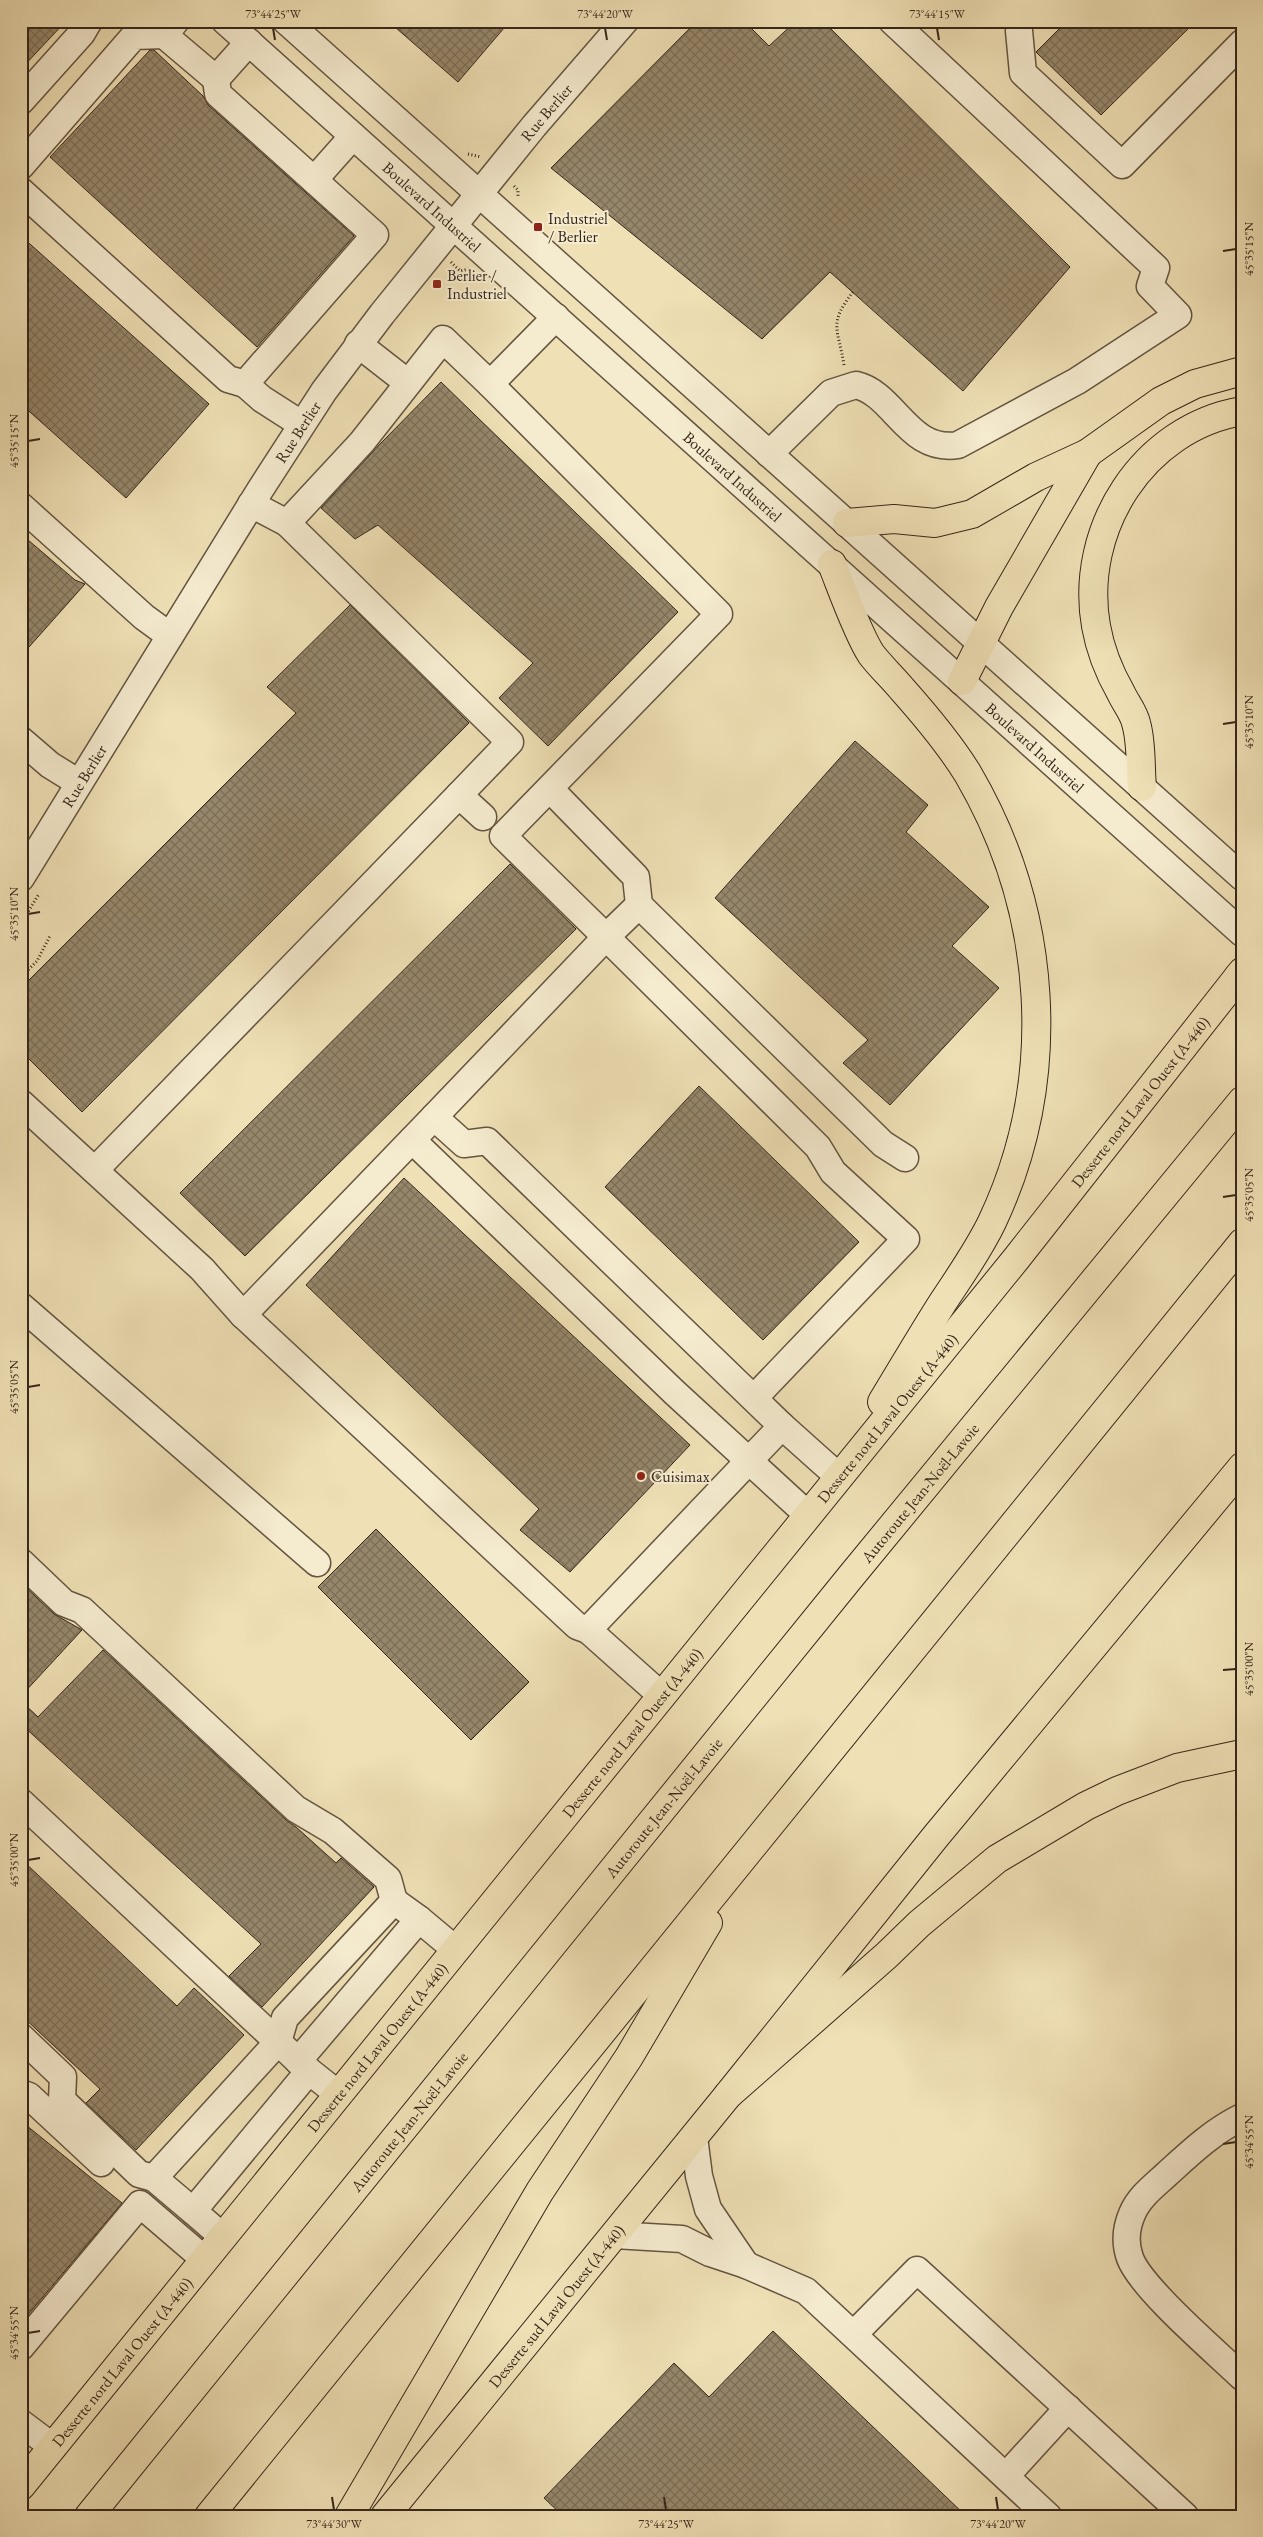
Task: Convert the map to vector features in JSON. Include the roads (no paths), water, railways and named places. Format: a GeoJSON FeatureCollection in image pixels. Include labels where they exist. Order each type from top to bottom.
{"type":"FeatureCollection","features":[{"type":"Feature","properties":{"kind":"main road"},"geometry":{"type":"LineString","coordinates":[[847,523],[894,519],[928,523],[954,520],[972,514],[1036,477],[1088,453],[1161,401],[1195,384],[1242,370]]}},
{"type":"Feature","properties":{"kind":"main road"},"geometry":{"type":"LineString","coordinates":[[1142,787],[1136,722],[1110,670],[1096,626],[1093,593],[1098,546],[1116,503],[1147,461],[1187,431],[1220,417],[1242,411]]}},
{"type":"Feature","properties":{"kind":"main road"},"geometry":{"type":"LineString","coordinates":[[962,681],[981,643],[1088,453]]}},
{"type":"Feature","properties":{"kind":"main road"},"geometry":{"type":"LineString","coordinates":[[827,1491],[974,1255],[1001,1202],[1015,1162],[1028,1114],[1033,1082],[1037,1024],[1035,974],[1026,920],[1011,866],[993,820],[952,751],[920,708],[870,652],[832,564]]}},
{"type":"Feature","properties":{"kind":"main road","name":"Desserte nord Laval Ouest (A-440)"},"geometry":{"type":"LineString","coordinates":[[21,2486],[38,2457],[223,2237],[662,1696],[1016,1259],[1240,974]]}},
{"type":"Feature","properties":{"kind":"main road","name":"Autoroute Jean-Noël-Lavoie"},"geometry":{"type":"LineString","coordinates":[[89,2516],[852,1575],[1242,1101]]}},
{"type":"Feature","properties":{"kind":"main road"},"geometry":{"type":"LineString","coordinates":[[209,2516],[1242,1243]]}},
{"type":"Feature","properties":{"kind":"main road"},"geometry":{"type":"LineString","coordinates":[[728,2095],[936,1836],[1242,1467]]}},
{"type":"Feature","properties":{"kind":"main road"},"geometry":{"type":"LineString","coordinates":[[728,2095],[946,1900],[972,1878],[1026,1840],[1086,1806],[1145,1779],[1194,1764],[1242,1754]]}},
{"type":"Feature","properties":{"kind":"main road"},"geometry":{"type":"LineString","coordinates":[[349,2516],[540,2191],[629,2057],[755,1842]]}},
{"type":"Feature","properties":{"kind":"main road","name":"Desserte sud Laval Ouest (A-440)"},"geometry":{"type":"LineString","coordinates":[[385,2516],[728,2095]]}},
{"type":"Feature","properties":{"kind":"street"},"geometry":{"type":"LineString","coordinates":[[21,101],[82,33],[89,21]]}},
{"type":"Feature","properties":{"kind":"street","name":"Boulevard Industriel"},"geometry":{"type":"LineString","coordinates":[[225,21],[1242,933]]}},
{"type":"Feature","properties":{"kind":"street"},"geometry":{"type":"LineString","coordinates":[[286,21],[1242,877]]}},
{"type":"Feature","properties":{"kind":"street","name":"Rue Berlier"},"geometry":{"type":"LineString","coordinates":[[21,878],[301,424],[358,344],[553,104],[624,21]]}},
{"type":"Feature","properties":{"kind":"street"},"geometry":{"type":"LineString","coordinates":[[769,454],[831,393],[848,386],[864,387],[922,438],[942,445],[958,445],[1077,381],[1178,314],[1150,286],[1156,268],[892,21]]}},
{"type":"Feature","properties":{"kind":"street"},"geometry":{"type":"LineString","coordinates":[[1019,25],[1023,73],[1122,165],[1242,43]]}},
{"type":"Feature","properties":{"kind":"street"},"geometry":{"type":"LineString","coordinates":[[21,166],[134,36],[170,28],[216,79],[218,94],[375,235],[245,384]]}},
{"type":"Feature","properties":{"kind":"street"},"geometry":{"type":"LineString","coordinates":[[216,79],[249,42]]}},
{"type":"Feature","properties":{"kind":"street"},"geometry":{"type":"LineString","coordinates":[[314,180],[352,136]]}},
{"type":"Feature","properties":{"kind":"street"},"geometry":{"type":"LineString","coordinates":[[21,191],[228,379],[245,384],[262,399],[301,424]]}},
{"type":"Feature","properties":{"kind":"street"},"geometry":{"type":"LineString","coordinates":[[490,384],[556,317]]}},
{"type":"Feature","properties":{"kind":"street"},"geometry":{"type":"LineString","coordinates":[[287,523],[362,442],[443,339],[720,614],[503,836],[818,1147],[833,1172],[906,1239],[754,1398]]}},
{"type":"Feature","properties":{"kind":"street"},"geometry":{"type":"LineString","coordinates":[[358,344],[408,383]]}},
{"type":"Feature","properties":{"kind":"street"},"geometry":{"type":"LineString","coordinates":[[95,1170],[510,742],[287,523],[251,504]]}},
{"type":"Feature","properties":{"kind":"street"},"geometry":{"type":"LineString","coordinates":[[21,506],[144,617],[170,636]]}},
{"type":"Feature","properties":{"kind":"street"},"geometry":{"type":"LineString","coordinates":[[21,740],[50,765],[79,783]]}},
{"type":"Feature","properties":{"kind":"street"},"geometry":{"type":"LineString","coordinates":[[550,789],[636,877],[639,905],[883,1144],[905,1158]]}},
{"type":"Feature","properties":{"kind":"street"},"geometry":{"type":"LineString","coordinates":[[459,795],[484,817]]}},
{"type":"Feature","properties":{"kind":"street"},"geometry":{"type":"LineString","coordinates":[[243,1315],[606,937],[639,905]]}},
{"type":"Feature","properties":{"kind":"street"},"geometry":{"type":"LineString","coordinates":[[21,1103],[202,1269],[243,1315],[577,1626],[588,1630],[662,1696]]}},
{"type":"Feature","properties":{"kind":"street"},"geometry":{"type":"LineString","coordinates":[[434,1117],[464,1144],[487,1141],[782,1426],[827,1491]]}},
{"type":"Feature","properties":{"kind":"street"},"geometry":{"type":"LineString","coordinates":[[412,1140],[749,1461],[827,1491]]}},
{"type":"Feature","properties":{"kind":"street"},"geometry":{"type":"LineString","coordinates":[[21,1306],[317,1563]]}},
{"type":"Feature","properties":{"kind":"street"},"geometry":{"type":"LineString","coordinates":[[588,1630],[782,1426]]}},
{"type":"Feature","properties":{"kind":"street"},"geometry":{"type":"LineString","coordinates":[[21,1562],[64,1604],[82,1610],[296,1809],[333,1831],[388,1879],[394,1901],[456,1950]]}},
{"type":"Feature","properties":{"kind":"street"},"geometry":{"type":"LineString","coordinates":[[21,1802],[304,2066],[338,2094]]}},
{"type":"Feature","properties":{"kind":"street"},"geometry":{"type":"LineString","coordinates":[[154,2178],[278,2042],[285,2018],[394,1901]]}},
{"type":"Feature","properties":{"kind":"street"},"geometry":{"type":"LineString","coordinates":[[193,2211],[419,1919]]}},
{"type":"Feature","properties":{"kind":"street"},"geometry":{"type":"LineString","coordinates":[[21,2037],[63,2077],[62,2100],[139,2174],[154,2178],[223,2237]]}},
{"type":"Feature","properties":{"kind":"street"},"geometry":{"type":"LineString","coordinates":[[21,2093],[29,2096],[43,2108],[125,2185],[140,2204],[204,2260]]}},
{"type":"Feature","properties":{"kind":"street"},"geometry":{"type":"LineString","coordinates":[[1237,2116],[1142,2198],[1132,2213],[1127,2231],[1127,2244],[1131,2260],[1155,2292],[1242,2377]]}},
{"type":"Feature","properties":{"kind":"street"},"geometry":{"type":"LineString","coordinates":[[694,2137],[699,2176],[708,2209],[746,2265]]}},
{"type":"Feature","properties":{"kind":"street"},"geometry":{"type":"LineString","coordinates":[[21,2348],[140,2204]]}},
{"type":"Feature","properties":{"kind":"street"},"geometry":{"type":"LineString","coordinates":[[614,2235],[682,2239],[710,2253],[746,2265],[806,2291],[1048,2516]]}},
{"type":"Feature","properties":{"kind":"street"},"geometry":{"type":"LineString","coordinates":[[854,2334],[917,2270],[1185,2516]]}},
{"type":"Feature","properties":{"kind":"street"},"geometry":{"type":"LineString","coordinates":[[1006,2476],[1068,2408]]}},
{"type":"Feature","properties":{"kind":"street"},"geometry":{"type":"LineString","coordinates":[[21,2423],[38,2457]]}},
{"type":"Feature","properties":{"kind":"place","name":"Industriel / Berlier"},"geometry":{"type":"Point","coordinates":[538,227]}},
{"type":"Feature","properties":{"kind":"place","name":"Berlier / Industriel"},"geometry":{"type":"Point","coordinates":[437,284]}},
{"type":"Feature","properties":{"kind":"place","name":"Cuisimax"},"geometry":{"type":"Point","coordinates":[641,1476]}}]}
